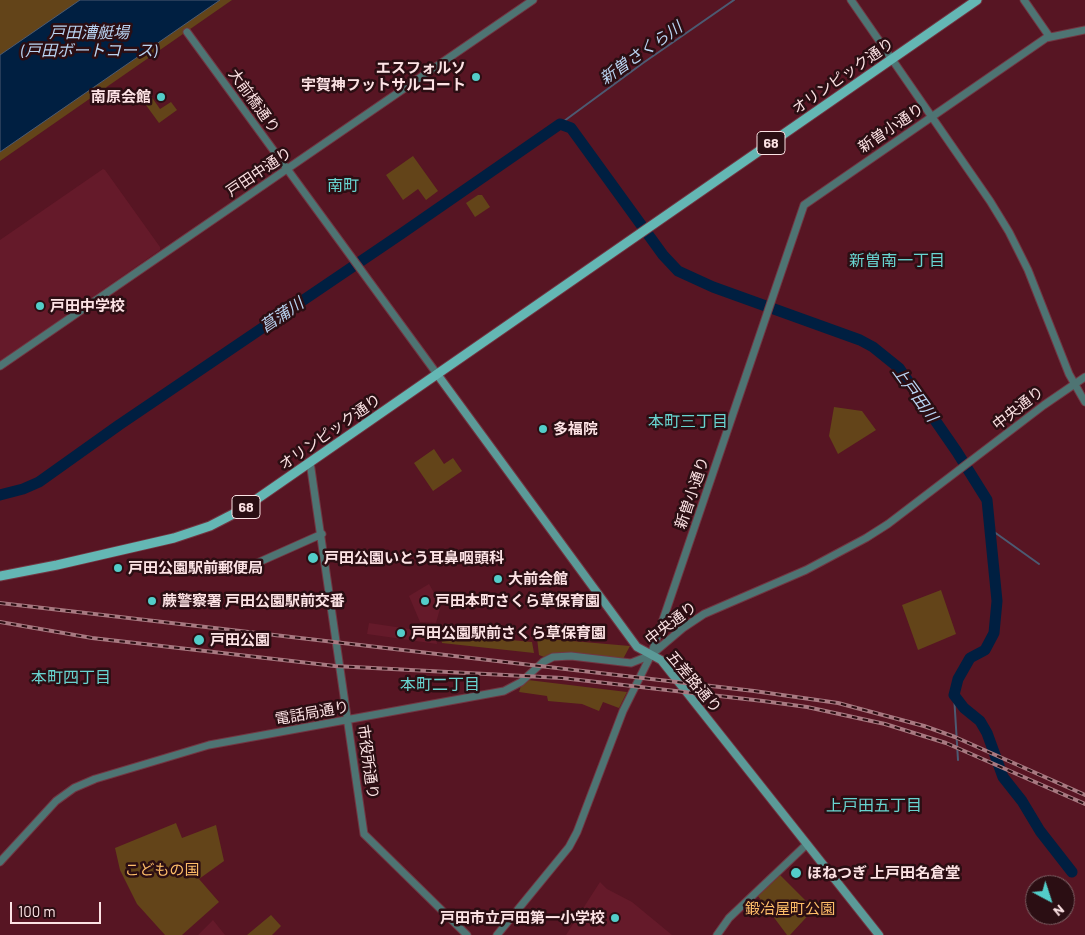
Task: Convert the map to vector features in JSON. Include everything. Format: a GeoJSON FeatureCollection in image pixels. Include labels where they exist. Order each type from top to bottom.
{"type":"FeatureCollection","features":[{"type":"Feature","properties":{"kind":"main road","name":"オリンピック通り"},"geometry":{"type":"LineString","coordinates":[[0,576],[49,567],[174,538],[210,526],[241,510],[977,0]]}},
{"type":"Feature","properties":{"kind":"main road","name":"五差路通り"},"geometry":{"type":"LineString","coordinates":[[437,374],[637,647],[661,660],[879,935]]}},
{"type":"Feature","properties":{"kind":"street","name":"戸田中通り"},"geometry":{"type":"LineString","coordinates":[[0,366],[533,0]]}},
{"type":"Feature","properties":{"kind":"street"},"geometry":{"type":"LineString","coordinates":[[851,0],[990,201],[1009,232],[1028,270],[1074,383],[1085,402]]}},
{"type":"Feature","properties":{"kind":"street"},"geometry":{"type":"LineString","coordinates":[[1024,0],[1049,36]]}},
{"type":"Feature","properties":{"kind":"street","name":"新曽小通り"},"geometry":{"type":"LineString","coordinates":[[651,655],[804,204],[1049,36],[1085,30]]}},
{"type":"Feature","properties":{"kind":"street","name":"大前橋通り"},"geometry":{"type":"LineString","coordinates":[[187,32],[437,374]]}},
{"type":"Feature","properties":{"kind":"street","name":"中央通り"},"geometry":{"type":"LineString","coordinates":[[497,935],[569,847],[577,832],[624,708],[651,655],[683,628],[704,614],[793,576],[866,538],[907,511],[1085,376]]}},
{"type":"Feature","properties":{"kind":"street","name":"市役所通り"},"geometry":{"type":"LineString","coordinates":[[310,462],[322,534],[364,834],[467,935]]}},
{"type":"Feature","properties":{"kind":"street"},"geometry":{"type":"LineString","coordinates":[[248,568],[322,534]]}},
{"type":"Feature","properties":{"kind":"street","name":"電話局通り"},"geometry":{"type":"LineString","coordinates":[[0,862],[56,801],[74,788],[88,782],[209,745],[504,691],[521,682],[543,662],[553,657],[572,656],[631,663],[651,655]]}},
{"type":"Feature","properties":{"kind":"street"},"geometry":{"type":"LineString","coordinates":[[717,935],[729,918],[807,844]]}},
{"type":"Feature","properties":{"kind":"shaded area","name":"戸田中学校"},"geometry":{"type":"Polygon","coordinates":[[[103,169],[160,247],[160,250],[0,361],[0,240],[103,169]]]}},
{"type":"Feature","properties":{"kind":"shaded area","name":"戸田本町さくら草保育園"},"geometry":{"type":"Polygon","coordinates":[[[429,584],[441,605],[436,623],[420,622],[409,596],[429,584]]]}},
{"type":"Feature","properties":{"kind":"shaded area","name":"戸田公園駅前さくら草保育園"},"geometry":{"type":"Polygon","coordinates":[[[369,623],[436,633],[437,644],[367,634],[369,623]]]}},
{"type":"Feature","properties":{"kind":"shaded area","name":"戸田市立戸田第一小学校"},"geometry":{"type":"Polygon","coordinates":[[[600,882],[607,889],[632,902],[672,935],[566,935],[600,882]]]}},
{"type":"Feature","properties":{"kind":"shaded area"},"geometry":{"type":"Polygon","coordinates":[[[213,920],[225,935],[198,935],[213,920]]]}},
{"type":"Feature","properties":{"kind":"green space","name":"戸田漕艇場 (戸田ボートコース)"},"geometry":{"type":"Polygon","coordinates":[[[0,0],[232,0],[0,161],[0,0]]]}},
{"type":"Feature","properties":{"kind":"green space"},"geometry":{"type":"Polygon","coordinates":[[[151,96],[160,109],[171,102],[177,110],[159,123],[143,101],[151,96]]]}},
{"type":"Feature","properties":{"kind":"green space"},"geometry":{"type":"Polygon","coordinates":[[[413,156],[438,191],[426,200],[418,189],[403,200],[386,175],[413,156]]]}},
{"type":"Feature","properties":{"kind":"green space"},"geometry":{"type":"Polygon","coordinates":[[[478,195],[482,195],[490,207],[475,217],[466,203],[478,195]]]}},
{"type":"Feature","properties":{"kind":"green space"},"geometry":{"type":"Polygon","coordinates":[[[834,407],[862,411],[876,430],[838,454],[829,436],[834,407]]]}},
{"type":"Feature","properties":{"kind":"green space"},"geometry":{"type":"Polygon","coordinates":[[[434,449],[444,464],[453,458],[462,471],[433,491],[414,463],[434,449]]]}},
{"type":"Feature","properties":{"kind":"green space"},"geometry":{"type":"Polygon","coordinates":[[[941,590],[956,634],[918,650],[902,605],[941,590]]]}},
{"type":"Feature","properties":{"kind":"green space"},"geometry":{"type":"Polygon","coordinates":[[[441,633],[532,642],[534,653],[442,643],[441,633]]]}},
{"type":"Feature","properties":{"kind":"green space"},"geometry":{"type":"Polygon","coordinates":[[[537,638],[630,646],[623,659],[560,653],[544,657],[539,655],[537,638]]]}},
{"type":"Feature","properties":{"kind":"green space"},"geometry":{"type":"Polygon","coordinates":[[[528,680],[627,692],[619,708],[603,702],[599,711],[582,704],[548,701],[547,696],[519,692],[521,686],[528,680]]]}},
{"type":"Feature","properties":{"kind":"green space","name":"こどもの国"},"geometry":{"type":"Polygon","coordinates":[[[176,823],[182,838],[216,825],[224,861],[199,879],[219,902],[182,935],[165,935],[137,904],[120,870],[115,848],[176,823]]]}},
{"type":"Feature","properties":{"kind":"green space","name":"鍛冶屋町公園"},"geometry":{"type":"Polygon","coordinates":[[[780,875],[814,909],[790,935],[787,935],[758,896],[780,875]]]}},
{"type":"Feature","properties":{"kind":"green space"},"geometry":{"type":"Polygon","coordinates":[[[271,915],[281,926],[272,935],[247,935],[271,915]]]}},
{"type":"Feature","properties":{"kind":"water","name":"戸田漕艇場 (戸田ボートコース)"},"geometry":{"type":"Polygon","coordinates":[[[80,0],[220,0],[0,152],[0,55],[80,0]]]}},
{"type":"Feature","properties":{"kind":"waterway","name":"新曽さくら川"},"geometry":{"type":"LineString","coordinates":[[560,124],[643,63],[734,0]]}},
{"type":"Feature","properties":{"kind":"waterway","name":"上戸田川"},"geometry":{"type":"LineString","coordinates":[[0,495],[23,489],[39,482],[119,425],[560,124],[571,128],[663,255],[678,271],[713,287],[860,340],[873,347],[899,368],[957,452],[987,500],[997,601],[994,633],[985,650],[970,658],[958,679],[954,695],[964,708],[980,721],[987,733],[1003,777],[1022,801],[1040,831],[1072,872]]}},
{"type":"Feature","properties":{"kind":"waterway"},"geometry":{"type":"LineString","coordinates":[[990,529],[1039,564]]}},
{"type":"Feature","properties":{"kind":"waterway","name":"上戸田川"},"geometry":{"type":"LineString","coordinates":[[954,695],[958,760]]}},
{"type":"Feature","properties":{"kind":"railway"},"geometry":{"type":"LineString","coordinates":[[0,603],[754,691],[838,703],[924,726],[955,737],[1085,795]]}},
{"type":"Feature","properties":{"kind":"railway"},"geometry":{"type":"LineString","coordinates":[[0,622],[92,638],[335,666],[562,678],[807,707],[885,724],[946,743],[1085,804]]}},
{"type":"Feature","properties":{"kind":"place","name":"エスフォルソ 宇賀神フットサルコート"},"geometry":{"type":"Point","coordinates":[476,77]}},
{"type":"Feature","properties":{"kind":"place","name":"南原会館"},"geometry":{"type":"Point","coordinates":[161,97]}},
{"type":"Feature","properties":{"kind":"place","name":"戸田中学校"},"geometry":{"type":"Point","coordinates":[40,306]}},
{"type":"Feature","properties":{"kind":"place","name":"多福院"},"geometry":{"type":"Point","coordinates":[543,429]}},
{"type":"Feature","properties":{"kind":"place","name":"戸田公園いとう耳鼻咽頭科"},"geometry":{"type":"Point","coordinates":[313,558]}},
{"type":"Feature","properties":{"kind":"place","name":"戸田公園駅前郵便局"},"geometry":{"type":"Point","coordinates":[118,568]}},
{"type":"Feature","properties":{"kind":"place","name":"大前会館"},"geometry":{"type":"Point","coordinates":[498,579]}},
{"type":"Feature","properties":{"kind":"place","name":"蕨警察署 戸田公園駅前交番"},"geometry":{"type":"Point","coordinates":[152,601]}},
{"type":"Feature","properties":{"kind":"place","name":"戸田本町さくら草保育園"},"geometry":{"type":"Point","coordinates":[425,601]}},
{"type":"Feature","properties":{"kind":"place","name":"戸田公園駅前さくら草保育園"},"geometry":{"type":"Point","coordinates":[401,633]}},
{"type":"Feature","properties":{"kind":"place","name":"戸田公園"},"geometry":{"type":"Point","coordinates":[199,640]}},
{"type":"Feature","properties":{"kind":"place","name":"ほねつぎ 上戸田名倉堂"},"geometry":{"type":"Point","coordinates":[796,873]}},
{"type":"Feature","properties":{"kind":"place","name":"戸田市立戸田第一小学校"},"geometry":{"type":"Point","coordinates":[615,918]}},
{"type":"Feature","properties":{"kind":"district","name":"南町"},"geometry":{"type":"Point","coordinates":[343,186]}},
{"type":"Feature","properties":{"kind":"district","name":"新曽南一丁目"},"geometry":{"type":"Point","coordinates":[897,261]}},
{"type":"Feature","properties":{"kind":"district","name":"本町三丁目"},"geometry":{"type":"Point","coordinates":[688,422]}},
{"type":"Feature","properties":{"kind":"district","name":"本町四丁目"},"geometry":{"type":"Point","coordinates":[71,678]}},
{"type":"Feature","properties":{"kind":"district","name":"本町二丁目"},"geometry":{"type":"Point","coordinates":[440,685]}},
{"type":"Feature","properties":{"kind":"district","name":"上戸田五丁目"},"geometry":{"type":"Point","coordinates":[874,806]}},
{"type":"Feature","properties":{"kind":"water label","name":"菖蒲川"},"geometry":{"type":"Point","coordinates":[282,315]}}]}
